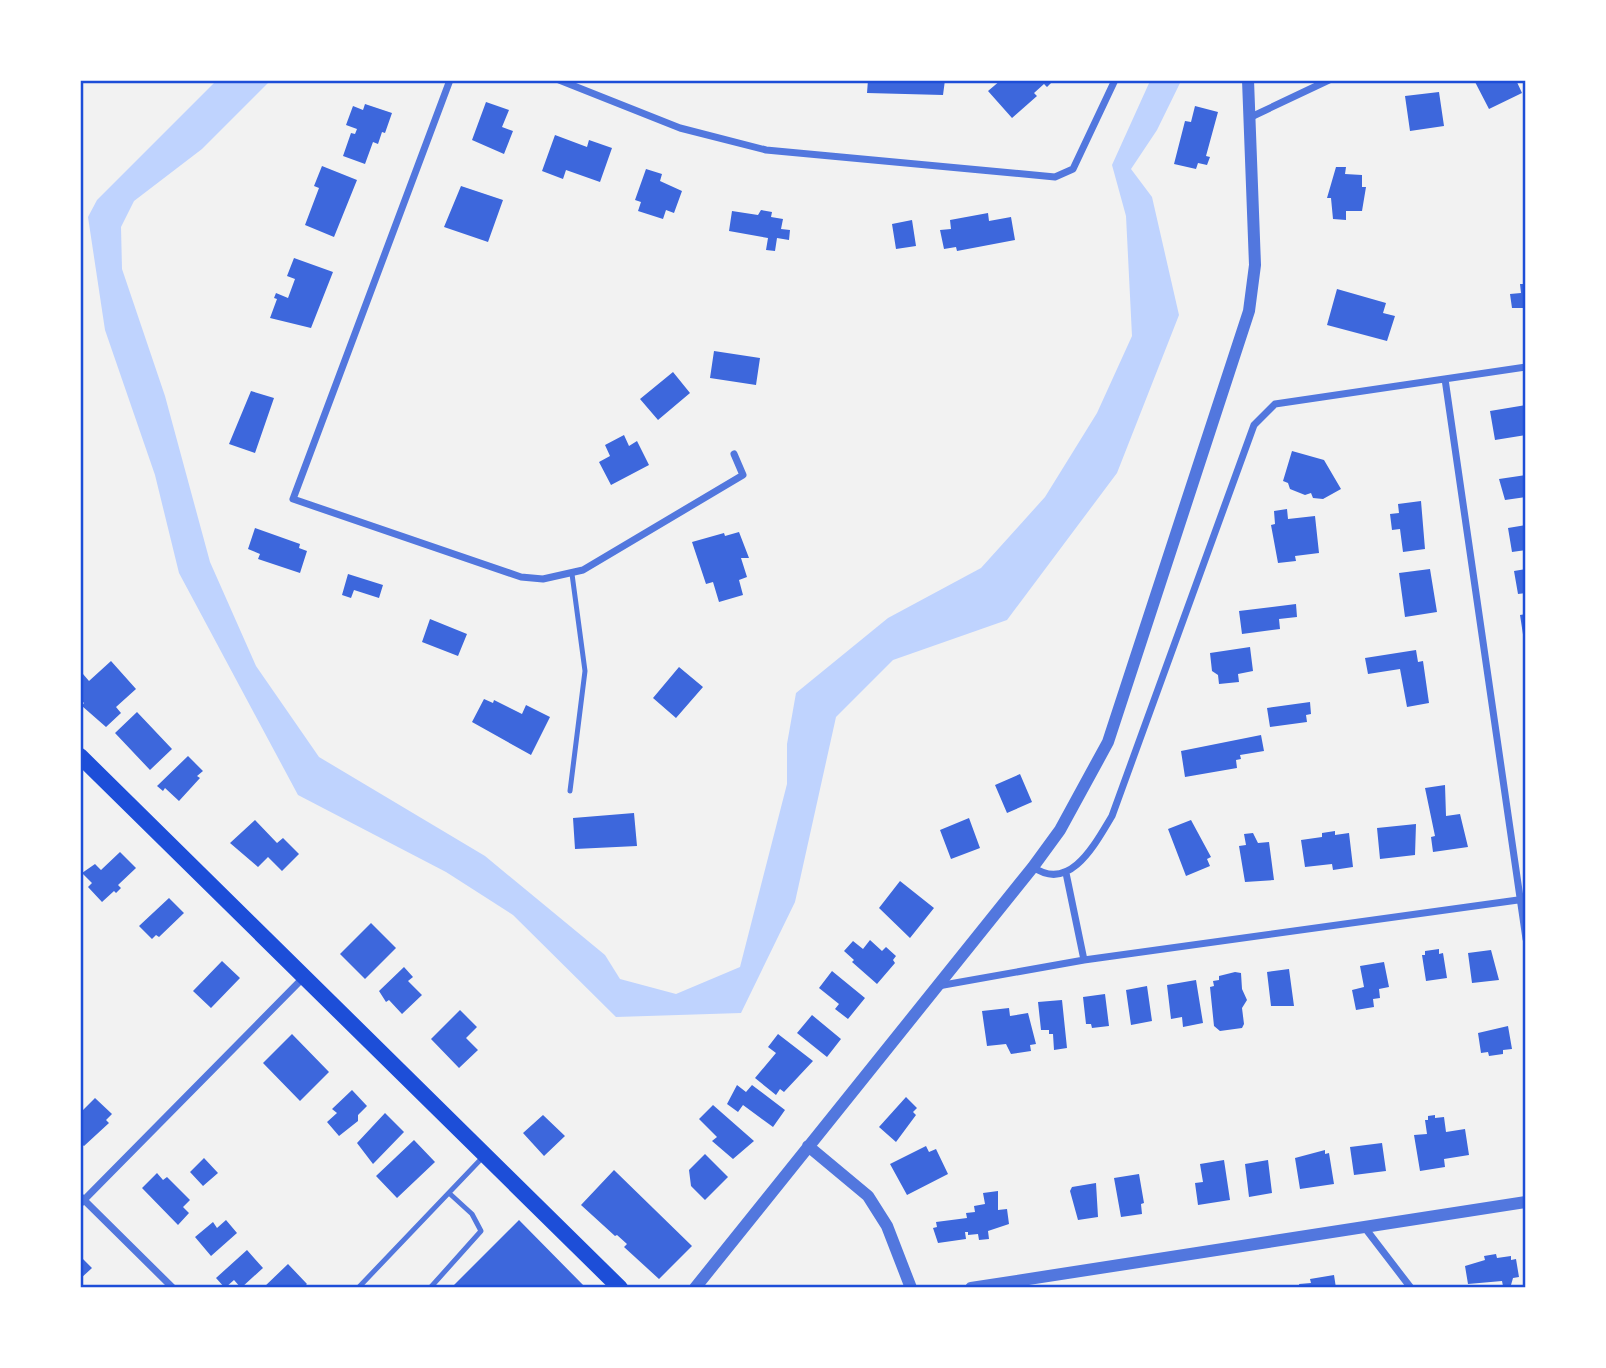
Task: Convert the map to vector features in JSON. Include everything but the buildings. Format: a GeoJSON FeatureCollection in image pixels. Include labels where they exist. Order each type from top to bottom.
{"type":"FeatureCollection","features":[{"type":"Feature","properties":{"kind":"main road"},"geometry":{"type":"LineString","coordinates":[[80,756],[620,1287]]}},
{"type":"Feature","properties":{"kind":"street"},"geometry":{"type":"LineString","coordinates":[[450,80],[293,499],[521,577],[543,579],[572,574],[743,475],[734,454]]}},
{"type":"Feature","properties":{"kind":"street"},"geometry":{"type":"LineString","coordinates":[[559,80],[680,128],[766,150],[1055,177],[1073,169],[1115,80]]}},
{"type":"Feature","properties":{"kind":"street"},"geometry":{"type":"LineString","coordinates":[[695,1287],[1033,867],[1060,830],[1108,741],[1249,311],[1255,265],[1248,80]]}},
{"type":"Feature","properties":{"kind":"street"},"geometry":{"type":"LineString","coordinates":[[1251,117],[1329,80]]}},
{"type":"Feature","properties":{"kind":"street"},"geometry":{"type":"LineString","coordinates":[[1033,867],[1042,874],[1066,873],[1096,843],[1112,816],[1254,425],[1275,404],[1525,367]]}},
{"type":"Feature","properties":{"kind":"street"},"geometry":{"type":"LineString","coordinates":[[1445,379],[1525,939]]}},
{"type":"Feature","properties":{"kind":"street"},"geometry":{"type":"LineString","coordinates":[[1066,873],[1084,960]]}},
{"type":"Feature","properties":{"kind":"street"},"geometry":{"type":"LineString","coordinates":[[937,986],[1084,960],[1518,900]]}},
{"type":"Feature","properties":{"kind":"street"},"geometry":{"type":"LineString","coordinates":[[173,1287],[82,1200],[304,976]]}},
{"type":"Feature","properties":{"kind":"street"},"geometry":{"type":"LineString","coordinates":[[808,1146],[868,1196],[887,1226],[911,1287]]}},
{"type":"Feature","properties":{"kind":"street"},"geometry":{"type":"LineString","coordinates":[[971,1287],[1028,1284],[1525,1202]]}},
{"type":"Feature","properties":{"kind":"street"},"geometry":{"type":"LineString","coordinates":[[1365,1228],[1411,1287]]}},
{"type":"Feature","properties":{"kind":"lane"},"geometry":{"type":"LineString","coordinates":[[570,791],[585,671],[572,574]]}},
{"type":"Feature","properties":{"kind":"lane"},"geometry":{"type":"LineString","coordinates":[[358,1287],[485,1155]]}},
{"type":"Feature","properties":{"kind":"lane"},"geometry":{"type":"LineString","coordinates":[[430,1287],[478,1238],[481,1231],[472,1214],[449,1193]]}},
{"type":"Feature","properties":{"kind":"water"},"geometry":{"type":"Polygon","coordinates":[[[216,81],[270,81],[202,149],[134,201],[121,227],[122,269],[165,396],[210,562],[256,666],[319,757],[485,856],[605,955],[620,979],[676,994],[740,967],[787,784],[787,744],[796,693],[888,618],[981,568],[1045,497],[1097,413],[1132,336],[1126,216],[1112,165],[1150,81],[1181,81],[1157,130],[1131,169],[1152,197],[1179,315],[1117,473],[1007,620],[893,660],[836,717],[795,902],[741,1013],[616,1017],[513,915],[446,872],[298,795],[179,573],[155,475],[105,330],[88,217],[97,200],[216,81]]]}}]}
